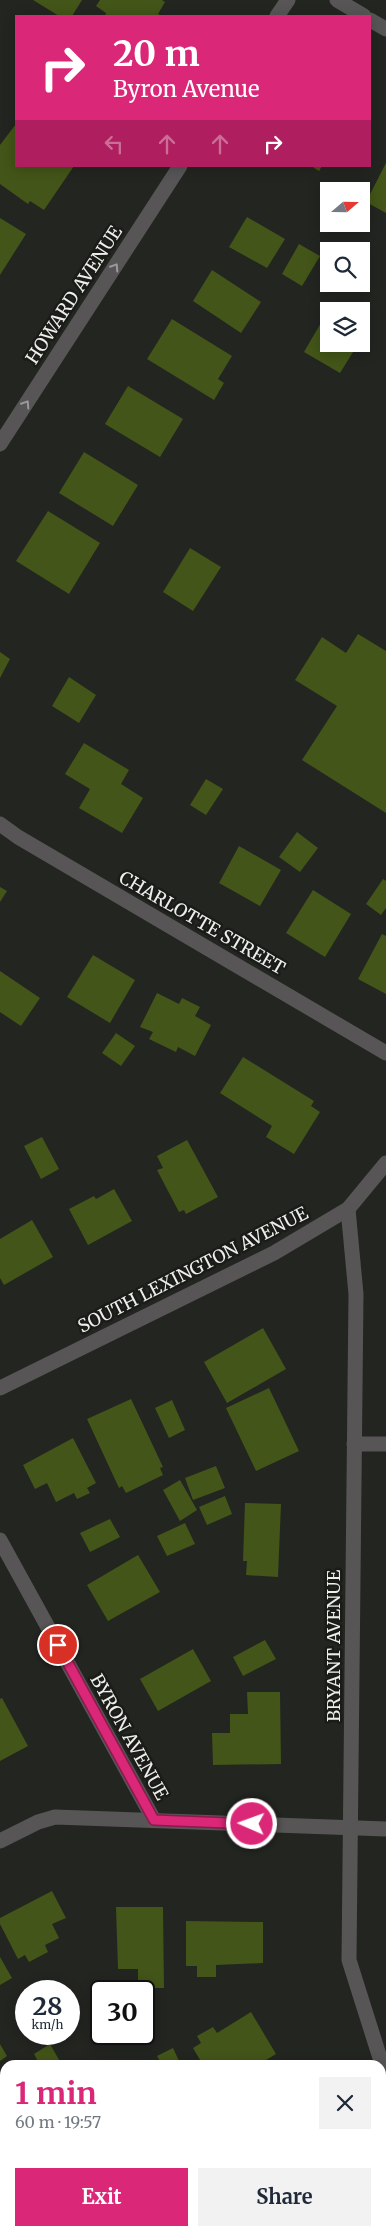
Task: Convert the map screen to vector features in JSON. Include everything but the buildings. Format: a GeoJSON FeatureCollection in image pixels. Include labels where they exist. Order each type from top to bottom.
{"type":"FeatureCollection","features":[{"type":"Feature","properties":{"kind":"street"},"geometry":{"type":"LineString","coordinates":[[278,15],[288,0]]}},
{"type":"Feature","properties":{"kind":"street"},"geometry":{"type":"LineString","coordinates":[[337,0],[362,15]]}},
{"type":"Feature","properties":{"kind":"street"},"geometry":{"type":"LineString","coordinates":[[371,21],[386,29]]}},
{"type":"Feature","properties":{"kind":"street","name":"HOWARD AVENUE"},"geometry":{"type":"LineString","coordinates":[[0,444],[179,167]]}},
{"type":"Feature","properties":{"kind":"street","name":"CHARLOTTE STREET"},"geometry":{"type":"LineString","coordinates":[[0,824],[18,837],[386,1053]]}},
{"type":"Feature","properties":{"kind":"street","name":"SOUTH LEXINGTON AVENUE"},"geometry":{"type":"LineString","coordinates":[[0,1388],[274,1253],[348,1209],[386,1163]]}},
{"type":"Feature","properties":{"kind":"street","name":"BRYANT AVENUE"},"geometry":{"type":"LineString","coordinates":[[348,1209],[356,1294],[349,1960],[381,2060]]}},
{"type":"Feature","properties":{"kind":"street"},"geometry":{"type":"LineString","coordinates":[[354,1444],[386,1444]]}},
{"type":"Feature","properties":{"kind":"street","name":"BYRON AVENUE"},"geometry":{"type":"LineString","coordinates":[[0,1540],[154,1820]]}},
{"type":"Feature","properties":{"kind":"street"},"geometry":{"type":"LineString","coordinates":[[0,1841],[38,1822],[55,1817],[386,1828]]}},
{"type":"Feature","properties":{"kind":"route"},"geometry":{"type":"LineString","coordinates":[[58,1645],[154,1820],[252,1824]]}}]}
